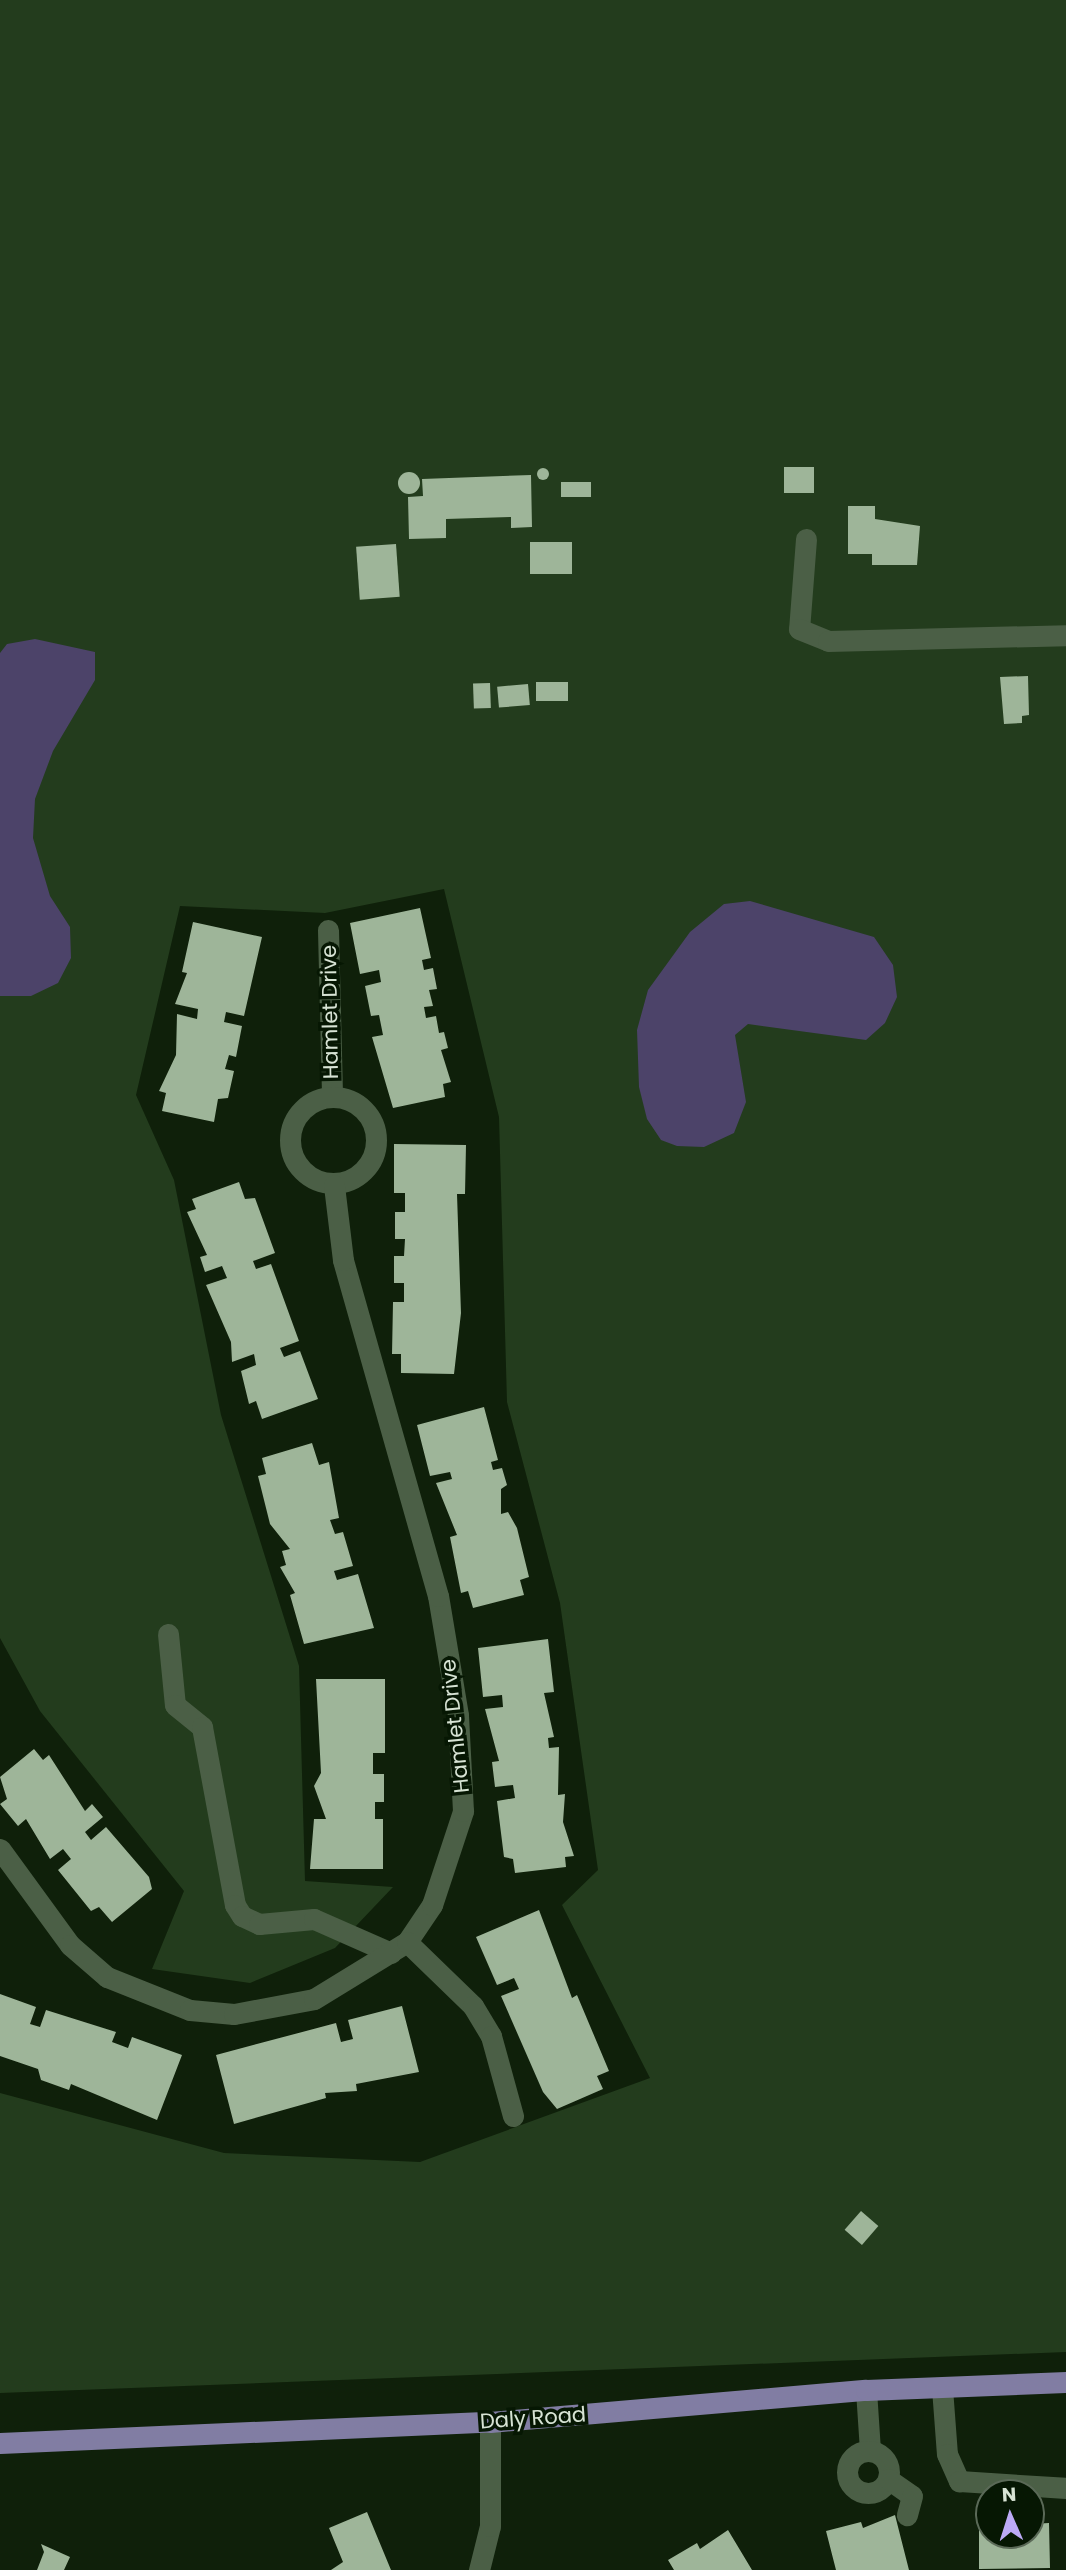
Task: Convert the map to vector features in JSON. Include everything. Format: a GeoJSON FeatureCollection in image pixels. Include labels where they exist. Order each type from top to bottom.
{"type":"FeatureCollection","features":[{"type":"Feature","properties":{"kind":"main road","name":"Daly Road"},"geometry":{"type":"LineString","coordinates":[[0,2443],[490,2422],[866,2390],[1066,2382]]}},
{"type":"Feature","properties":{"kind":"street"},"geometry":{"type":"LineString","coordinates":[[806,539],[799,629],[828,641],[1066,635]]}},
{"type":"Feature","properties":{"kind":"street","name":"Hamlet Drive"},"geometry":{"type":"LineString","coordinates":[[328,930],[332,1095]]}},
{"type":"Feature","properties":{"kind":"street","name":"Hamlet Drive"},"geometry":{"type":"LineString","coordinates":[[332,1095],[358,1104],[376,1139],[372,1159],[357,1176],[334,1186],[301,1171],[291,1142],[300,1111],[332,1095]]}},
{"type":"Feature","properties":{"kind":"street","name":"Hamlet Drive"},"geometry":{"type":"LineString","coordinates":[[0,1849],[70,1945],[107,1977],[190,2010],[234,2014],[314,1999],[399,1948],[432,1905],[452,1857],[463,1811],[464,1761],[438,1596],[343,1261],[334,1186]]}},
{"type":"Feature","properties":{"kind":"street"},"geometry":{"type":"LineString","coordinates":[[168,1634],[175,1704],[202,1727],[242,1916],[259,1924],[314,1919],[399,1948],[473,2006],[491,2036],[513,2116]]}},
{"type":"Feature","properties":{"kind":"street"},"geometry":{"type":"LineString","coordinates":[[942,2388],[947,2454],[960,2481],[1066,2488]]}},
{"type":"Feature","properties":{"kind":"street"},"geometry":{"type":"LineString","coordinates":[[866,2390],[870,2451]]}},
{"type":"Feature","properties":{"kind":"street"},"geometry":{"type":"LineString","coordinates":[[479,2570],[490,2526],[490,2422]]}},
{"type":"Feature","properties":{"kind":"street"},"geometry":{"type":"LineString","coordinates":[[870,2451],[886,2462],[888,2479],[912,2496],[907,2515]]}},
{"type":"Feature","properties":{"kind":"street"},"geometry":{"type":"LineString","coordinates":[[870,2451],[848,2466],[852,2486],[871,2493],[888,2479]]}},
{"type":"Feature","properties":{"kind":"green space"},"geometry":{"type":"Polygon","coordinates":[[[0,0],[1066,0],[1066,2352],[0,2393],[0,2093],[224,2153],[420,2162],[650,2078],[562,1905],[598,1870],[560,1603],[507,1402],[499,1117],[444,889],[325,913],[180,906],[136,1095],[174,1180],[221,1415],[299,1666],[305,1881],[393,1887],[335,1948],[250,1983],[152,1969],[184,1891],[40,1711],[0,1638],[0,0]]]}},
{"type":"Feature","properties":{"kind":"shaded area"},"geometry":{"type":"Polygon","coordinates":[[[35,639],[95,652],[95,680],[53,751],[35,799],[33,838],[50,896],[70,927],[71,958],[58,983],[31,996],[0,996],[0,653],[7,644],[35,639]]]}},
{"type":"Feature","properties":{"kind":"shaded area"},"geometry":{"type":"Polygon","coordinates":[[[750,901],[874,937],[893,965],[897,997],[885,1023],[866,1040],[748,1024],[735,1035],[746,1102],[734,1133],[704,1147],[677,1146],[661,1140],[647,1119],[639,1087],[637,1030],[648,990],[690,932],[724,904],[750,901]]]}},
{"type":"Feature","properties":{"kind":"building"},"geometry":{"type":"Polygon","coordinates":[[[784,467],[814,467],[814,493],[784,493],[784,467]]]}},
{"type":"Feature","properties":{"kind":"building"},"geometry":{"type":"Polygon","coordinates":[[[543,468],[549,474],[543,480],[537,474],[543,468]]]}},
{"type":"Feature","properties":{"kind":"building"},"geometry":{"type":"Polygon","coordinates":[[[409,472],[417,475],[420,483],[417,491],[409,494],[401,491],[398,483],[401,475],[409,472]]]}},
{"type":"Feature","properties":{"kind":"building"},"geometry":{"type":"Polygon","coordinates":[[[531,475],[532,527],[511,528],[511,517],[446,519],[446,538],[409,539],[408,497],[423,496],[422,479],[531,475]]]}},
{"type":"Feature","properties":{"kind":"building"},"geometry":{"type":"Polygon","coordinates":[[[561,482],[591,482],[591,497],[561,497],[561,482]]]}},
{"type":"Feature","properties":{"kind":"building"},"geometry":{"type":"Polygon","coordinates":[[[848,506],[875,506],[875,519],[920,526],[917,565],[872,565],[872,554],[848,554],[848,506]]]}},
{"type":"Feature","properties":{"kind":"building"},"geometry":{"type":"Polygon","coordinates":[[[530,542],[572,542],[572,574],[530,574],[530,542]]]}},
{"type":"Feature","properties":{"kind":"building"},"geometry":{"type":"Polygon","coordinates":[[[396,544],[400,597],[360,600],[356,547],[396,544]]]}},
{"type":"Feature","properties":{"kind":"building"},"geometry":{"type":"Polygon","coordinates":[[[1028,676],[1029,715],[1022,716],[1022,723],[1004,724],[1000,677],[1028,676]]]}},
{"type":"Feature","properties":{"kind":"building"},"geometry":{"type":"Polygon","coordinates":[[[536,682],[568,682],[568,701],[536,701],[536,682]]]}},
{"type":"Feature","properties":{"kind":"building"},"geometry":{"type":"Polygon","coordinates":[[[490,683],[491,708],[474,709],[473,684],[490,683]]]}},
{"type":"Feature","properties":{"kind":"building"},"geometry":{"type":"Polygon","coordinates":[[[528,684],[530,705],[499,708],[497,687],[528,684]]]}},
{"type":"Feature","properties":{"kind":"building"},"geometry":{"type":"Polygon","coordinates":[[[420,908],[431,958],[422,960],[424,970],[433,968],[437,989],[429,990],[433,1006],[424,1007],[426,1018],[436,1016],[439,1033],[444,1032],[448,1048],[441,1050],[451,1082],[443,1084],[445,1097],[393,1108],[372,1037],[383,1035],[379,1015],[371,1016],[365,986],[381,982],[379,970],[360,974],[350,923],[420,908]]]}},
{"type":"Feature","properties":{"kind":"building"},"geometry":{"type":"Polygon","coordinates":[[[193,922],[262,937],[244,1016],[226,1012],[224,1022],[242,1026],[236,1057],[229,1055],[225,1069],[234,1071],[228,1098],[218,1099],[214,1122],[162,1111],[166,1093],[159,1091],[176,1055],[177,1014],[197,1019],[198,1009],[175,1004],[187,973],[182,972],[193,922]]]}},
{"type":"Feature","properties":{"kind":"building"},"geometry":{"type":"Polygon","coordinates":[[[394,1144],[466,1145],[465,1194],[457,1194],[461,1313],[454,1374],[401,1373],[401,1354],[392,1354],[393,1302],[404,1302],[404,1283],[394,1283],[394,1256],[404,1256],[405,1239],[395,1239],[395,1212],[405,1212],[405,1193],[394,1193],[394,1144]]]}},
{"type":"Feature","properties":{"kind":"building"},"geometry":{"type":"Polygon","coordinates":[[[239,1182],[245,1199],[255,1198],[275,1253],[253,1261],[256,1269],[271,1264],[299,1341],[280,1348],[284,1357],[300,1351],[318,1399],[262,1419],[256,1401],[249,1404],[241,1371],[256,1365],[254,1354],[232,1362],[231,1342],[206,1285],[227,1278],[222,1266],[205,1272],[200,1257],[207,1255],[187,1212],[196,1209],[192,1199],[239,1182]]]}},
{"type":"Feature","properties":{"kind":"building"},"geometry":{"type":"Polygon","coordinates":[[[484,1407],[498,1460],[491,1462],[493,1470],[502,1468],[507,1485],[501,1489],[501,1514],[508,1512],[517,1528],[529,1577],[520,1580],[524,1595],[473,1608],[468,1591],[461,1593],[450,1537],[457,1535],[436,1483],[452,1479],[450,1472],[430,1476],[417,1425],[484,1407]]]}},
{"type":"Feature","properties":{"kind":"building"},"geometry":{"type":"Polygon","coordinates":[[[312,1443],[319,1465],[329,1462],[339,1518],[330,1520],[335,1534],[343,1532],[353,1566],[334,1571],[337,1580],[358,1574],[374,1628],[304,1644],[290,1595],[295,1593],[280,1567],[286,1565],[282,1551],[290,1549],[270,1524],[258,1476],[266,1474],[262,1458],[312,1443]]]}},
{"type":"Feature","properties":{"kind":"building"},"geometry":{"type":"Polygon","coordinates":[[[548,1639],[554,1692],[544,1693],[554,1737],[548,1738],[549,1748],[559,1747],[558,1795],[565,1794],[563,1822],[574,1856],[565,1857],[566,1867],[515,1873],[513,1859],[504,1857],[497,1801],[515,1798],[513,1785],[495,1787],[492,1762],[499,1761],[485,1709],[503,1707],[502,1695],[483,1697],[478,1648],[548,1639]]]}},
{"type":"Feature","properties":{"kind":"building"},"geometry":{"type":"Polygon","coordinates":[[[316,1679],[385,1679],[385,1753],[373,1753],[373,1774],[384,1774],[384,1802],[375,1802],[375,1819],[383,1819],[383,1869],[310,1869],[314,1819],[326,1819],[314,1786],[321,1773],[316,1679]]]}},
{"type":"Feature","properties":{"kind":"building"},"geometry":{"type":"Polygon","coordinates":[[[34,1749],[43,1760],[49,1755],[85,1811],[92,1804],[103,1817],[85,1832],[91,1840],[106,1827],[149,1877],[152,1889],[112,1922],[99,1907],[91,1911],[58,1870],[71,1859],[63,1849],[50,1859],[26,1819],[18,1826],[0,1804],[7,1799],[0,1777],[34,1749]]]}},
{"type":"Feature","properties":{"kind":"building"},"geometry":{"type":"Polygon","coordinates":[[[539,1910],[572,1998],[577,1995],[609,2071],[597,2076],[603,2089],[557,2109],[543,2092],[501,1996],[519,1989],[514,1978],[497,1985],[476,1937],[539,1910]]]}},
{"type":"Feature","properties":{"kind":"building"},"geometry":{"type":"Polygon","coordinates":[[[0,1994],[36,2007],[30,2024],[40,2027],[46,2010],[116,2032],[112,2042],[128,2048],[132,2037],[182,2055],[157,2120],[71,2084],[69,2090],[41,2080],[38,2069],[0,2056],[0,1994]]]}},
{"type":"Feature","properties":{"kind":"building"},"geometry":{"type":"Polygon","coordinates":[[[402,2006],[419,2072],[356,2084],[357,2091],[325,2093],[326,2098],[234,2124],[216,2055],[336,2023],[341,2042],[353,2039],[348,2020],[402,2006]]]}},
{"type":"Feature","properties":{"kind":"building"},"geometry":{"type":"Polygon","coordinates":[[[861,2211],[878,2226],[862,2245],[845,2230],[861,2211]]]}},
{"type":"Feature","properties":{"kind":"building"},"geometry":{"type":"Polygon","coordinates":[[[367,2512],[391,2570],[331,2570],[343,2562],[329,2528],[367,2512]]]}},
{"type":"Feature","properties":{"kind":"building"},"geometry":{"type":"Polygon","coordinates":[[[895,2515],[909,2570],[836,2570],[826,2531],[861,2522],[863,2528],[895,2515]]]}},
{"type":"Feature","properties":{"kind":"building"},"geometry":{"type":"Polygon","coordinates":[[[1045,2523],[1049,2523],[1050,2568],[979,2569],[979,2549],[1045,2549],[1045,2523]]]}},
{"type":"Feature","properties":{"kind":"building"},"geometry":{"type":"Polygon","coordinates":[[[728,2530],[752,2570],[674,2570],[668,2560],[697,2543],[700,2549],[728,2530]]]}},
{"type":"Feature","properties":{"kind":"building"},"geometry":{"type":"Polygon","coordinates":[[[41,2544],[70,2557],[64,2570],[37,2570],[44,2552],[41,2544]]]}}]}
